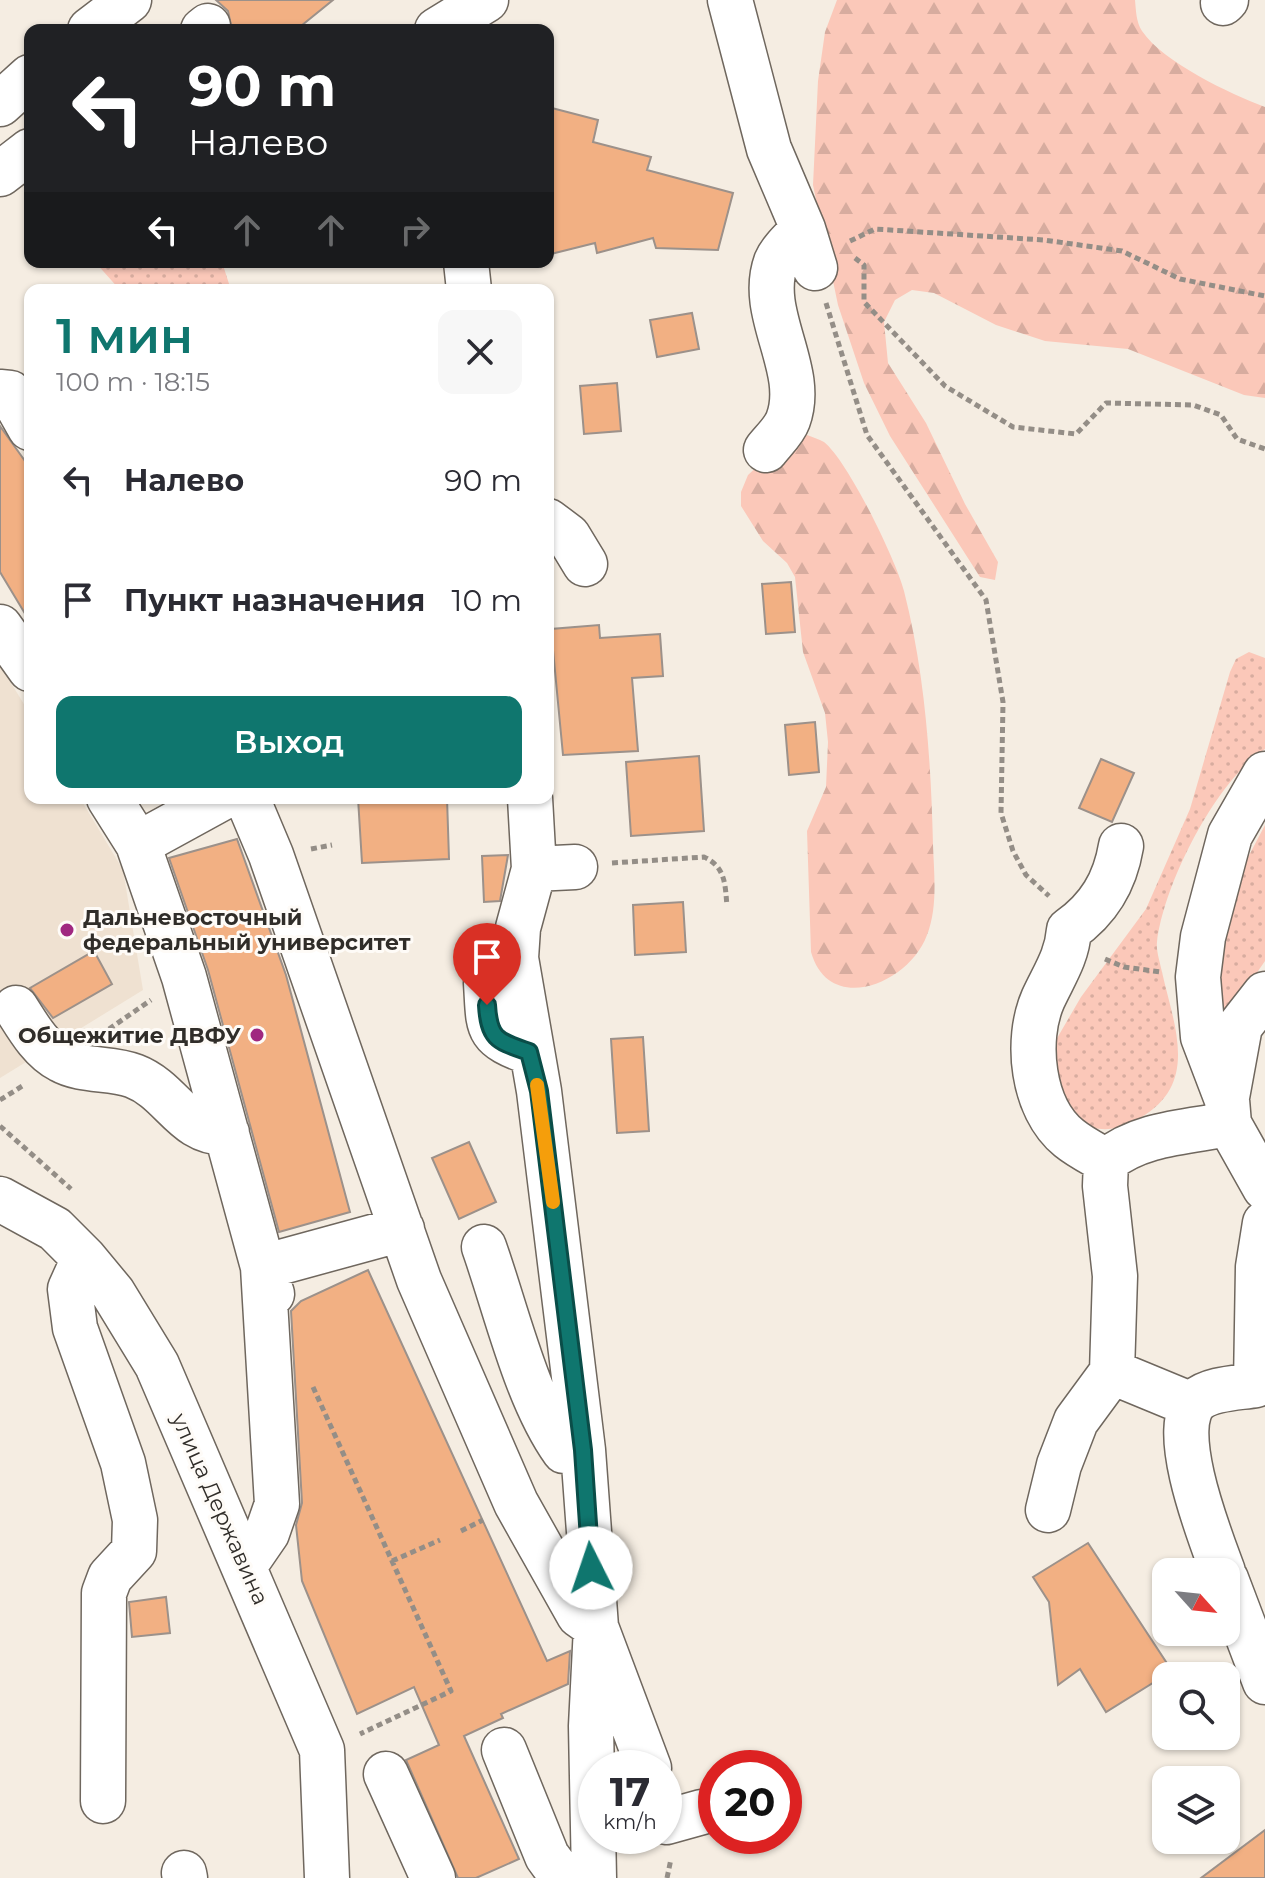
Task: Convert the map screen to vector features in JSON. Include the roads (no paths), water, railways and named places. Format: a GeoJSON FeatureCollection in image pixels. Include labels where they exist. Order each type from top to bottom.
{"type":"FeatureCollection","features":[{"type":"Feature","properties":{"kind":"lane"},"geometry":{"type":"LineString","coordinates":[[447,24],[486,0]]}},
{"type":"Feature","properties":{"kind":"lane"},"geometry":{"type":"LineString","coordinates":[[730,0],[769,149],[819,248],[777,259],[772,277],[773,302],[790,377],[791,403],[788,420],[766,450]]}},
{"type":"Feature","properties":{"kind":"lane"},"geometry":{"type":"LineString","coordinates":[[0,104],[24,82]]}},
{"type":"Feature","properties":{"kind":"lane"},"geometry":{"type":"LineString","coordinates":[[0,174],[24,156]]}},
{"type":"Feature","properties":{"kind":"lane"},"geometry":{"type":"LineString","coordinates":[[554,526],[568,536],[585,564]]}},
{"type":"Feature","properties":{"kind":"lane"},"geometry":{"type":"LineString","coordinates":[[0,627],[24,661]]}},
{"type":"Feature","properties":{"kind":"lane"},"geometry":{"type":"LineString","coordinates":[[1265,774],[1230,835],[1203,937],[1198,977],[1203,1037],[1228,1112],[1265,1188]]}},
{"type":"Feature","properties":{"kind":"lane"},"geometry":{"type":"LineString","coordinates":[[113,804],[138,844],[184,977],[263,1267],[279,1312]]}},
{"type":"Feature","properties":{"kind":"lane"},"geometry":{"type":"LineString","coordinates":[[138,844],[211,804]]}},
{"type":"Feature","properties":{"kind":"lane"},"geometry":{"type":"LineString","coordinates":[[250,804],[271,855],[419,1280],[516,1503],[579,1615],[596,1627],[642,1750]]}},
{"type":"Feature","properties":{"kind":"lane"},"geometry":{"type":"LineString","coordinates":[[532,804],[555,868],[518,928],[516,958],[543,1126],[583,1450],[596,1627],[591,1726],[594,1878]]}},
{"type":"Feature","properties":{"kind":"lane"},"geometry":{"type":"LineString","coordinates":[[1106,1161],[1069,1138],[1055,1122],[1034,1070],[1032,1033],[1043,1000],[1068,951],[1085,944],[1096,909],[1110,885],[1121,846]]}},
{"type":"Feature","properties":{"kind":"lane"},"geometry":{"type":"LineString","coordinates":[[486,983],[489,1027],[496,1038],[529,1052]]}},
{"type":"Feature","properties":{"kind":"lane"},"geometry":{"type":"LineString","coordinates":[[1228,1112],[1230,1065],[1240,1026],[1265,994]]}},
{"type":"Feature","properties":{"kind":"lane"},"geometry":{"type":"LineString","coordinates":[[16,1008],[35,1037],[62,1061],[134,1076],[154,1088],[195,1127],[207,1133],[227,1133]]}},
{"type":"Feature","properties":{"kind":"lane"},"geometry":{"type":"LineString","coordinates":[[1106,1161],[1123,1147],[1228,1112]]}},
{"type":"Feature","properties":{"kind":"lane"},"geometry":{"type":"LineString","coordinates":[[1048,1510],[1059,1465],[1076,1421],[1112,1372],[1115,1276],[1106,1161]]}},
{"type":"Feature","properties":{"kind":"lane","name":"улица Державина"},"geometry":{"type":"LineString","coordinates":[[0,1199],[55,1229],[84,1258],[113,1293],[157,1365],[322,1750],[327,1878]]}},
{"type":"Feature","properties":{"kind":"lane"},"geometry":{"type":"LineString","coordinates":[[1219,1558],[1189,1464],[1187,1422],[1192,1405],[1199,1397],[1216,1391],[1260,1399],[1258,1267],[1265,1223]]}},
{"type":"Feature","properties":{"kind":"lane"},"geometry":{"type":"LineString","coordinates":[[263,1267],[402,1229]]}},
{"type":"Feature","properties":{"kind":"lane"},"geometry":{"type":"LineString","coordinates":[[484,1247],[530,1383],[553,1435],[564,1451],[583,1450]]}},
{"type":"Feature","properties":{"kind":"lane"},"geometry":{"type":"LineString","coordinates":[[84,1258],[70,1289],[75,1328],[123,1463],[135,1520],[134,1551],[110,1577],[104,1593],[103,1801]]}},
{"type":"Feature","properties":{"kind":"lane"},"geometry":{"type":"LineString","coordinates":[[245,1565],[267,1533],[277,1504],[263,1267]]}},
{"type":"Feature","properties":{"kind":"lane"},"geometry":{"type":"LineString","coordinates":[[1112,1372],[1192,1405]]}},
{"type":"Feature","properties":{"kind":"lane"},"geometry":{"type":"LineString","coordinates":[[1240,1616],[1265,1682]]}},
{"type":"Feature","properties":{"kind":"lane"},"geometry":{"type":"LineString","coordinates":[[504,1750],[547,1856],[563,1878]]}},
{"type":"Feature","properties":{"kind":"lane"},"geometry":{"type":"LineString","coordinates":[[386,1774],[433,1878]]}},
{"type":"Feature","properties":{"kind":"place","name":"Дальневосточный федеральный университет"},"geometry":{"type":"Point","coordinates":[67,930]}},
{"type":"Feature","properties":{"kind":"place","name":"Общежитие ДВФУ"},"geometry":{"type":"Point","coordinates":[257,1035]}}]}
